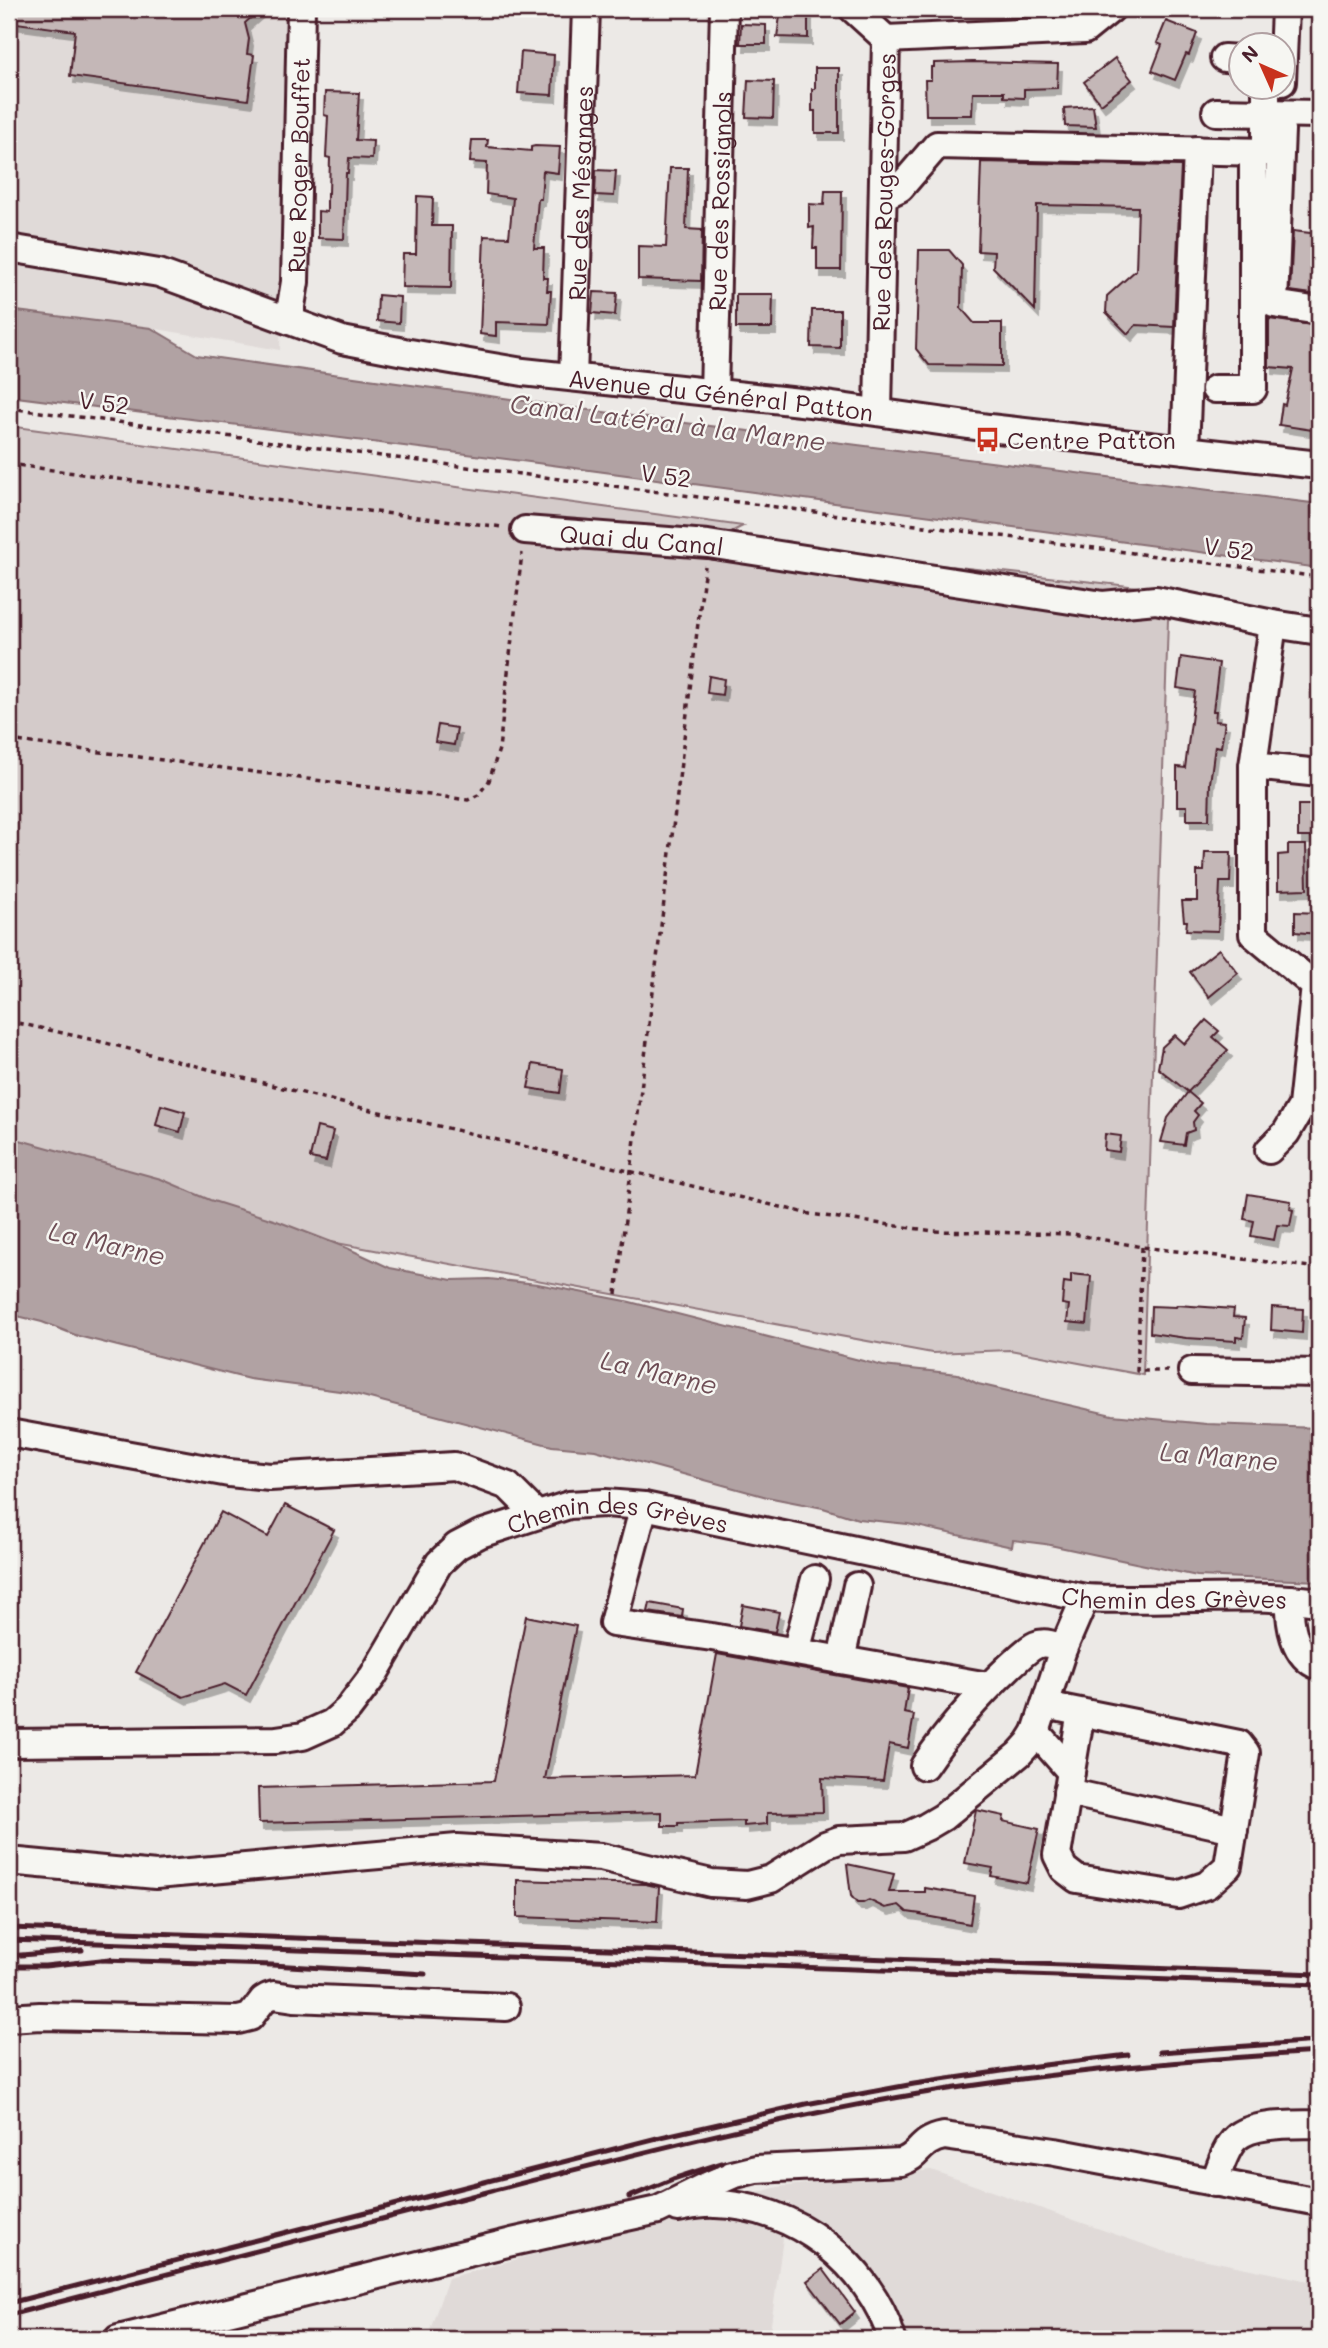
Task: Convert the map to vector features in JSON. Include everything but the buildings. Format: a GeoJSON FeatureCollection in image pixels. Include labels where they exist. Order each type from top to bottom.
{"type":"FeatureCollection","features":[{"type":"Feature","properties":{"kind":"street","name":"Rue Roger Bouffet"},"geometry":{"type":"LineString","coordinates":[[291,321],[295,282],[301,9]]}},
{"type":"Feature","properties":{"kind":"street","name":"Rue des Mésanges"},"geometry":{"type":"LineString","coordinates":[[573,377],[586,9]]}},
{"type":"Feature","properties":{"kind":"street","name":"Rue des Rossignols"},"geometry":{"type":"LineString","coordinates":[[714,393],[724,9]]}},
{"type":"Feature","properties":{"kind":"street"},"geometry":{"type":"LineString","coordinates":[[853,9],[886,39]]}},
{"type":"Feature","properties":{"kind":"street","name":"Rue des Rouges-Gorges"},"geometry":{"type":"LineString","coordinates":[[878,411],[886,39],[1085,30],[1111,9]]}},
{"type":"Feature","properties":{"kind":"street"},"geometry":{"type":"LineString","coordinates":[[1284,32],[1285,9]]}},
{"type":"Feature","properties":{"kind":"street"},"geometry":{"type":"LineString","coordinates":[[1270,102],[1274,114],[1274,303],[1319,311]]}},
{"type":"Feature","properties":{"kind":"street"},"geometry":{"type":"LineString","coordinates":[[883,195],[900,188],[937,145],[1266,152],[1278,102]]}},
{"type":"Feature","properties":{"kind":"street"},"geometry":{"type":"LineString","coordinates":[[1216,112],[1319,114]]}},
{"type":"Feature","properties":{"kind":"street"},"geometry":{"type":"LineString","coordinates":[[1185,450],[1196,150]]}},
{"type":"Feature","properties":{"kind":"street"},"geometry":{"type":"LineString","coordinates":[[1215,389],[1253,389],[1253,152]]}},
{"type":"Feature","properties":{"kind":"street","name":"Avenue du Général Patton"},"geometry":{"type":"LineString","coordinates":[[9,248],[159,273],[342,340],[523,372],[878,411],[989,428],[1319,465]]}},
{"type":"Feature","properties":{"kind":"street","name":"Quai du Canal"},"geometry":{"type":"LineString","coordinates":[[525,530],[708,544],[1103,605],[1156,600],[1319,631]]}},
{"type":"Feature","properties":{"kind":"street"},"geometry":{"type":"LineString","coordinates":[[1269,1150],[1286,1133],[1302,1106],[1317,986],[1253,934],[1253,766],[1273,624]]}},
{"type":"Feature","properties":{"kind":"street"},"geometry":{"type":"LineString","coordinates":[[1253,766],[1319,773]]}},
{"type":"Feature","properties":{"kind":"street"},"geometry":{"type":"LineString","coordinates":[[1192,1371],[1319,1373]]}},
{"type":"Feature","properties":{"kind":"street"},"geometry":{"type":"LineString","coordinates":[[9,1433],[229,1473],[270,1477],[454,1466],[508,1486],[537,1515]]}},
{"type":"Feature","properties":{"kind":"street","name":"Chemin des Grèves"},"geometry":{"type":"LineString","coordinates":[[9,1743],[276,1740],[303,1735],[332,1723],[348,1709],[373,1676],[439,1563],[457,1546],[480,1534],[569,1505],[605,1503],[644,1506],[1085,1598],[1290,1599],[1319,1602]]}},
{"type":"Feature","properties":{"kind":"street"},"geometry":{"type":"LineString","coordinates":[[644,1506],[613,1623],[712,1637],[988,1686]]}},
{"type":"Feature","properties":{"kind":"street"},"geometry":{"type":"LineString","coordinates":[[796,1653],[815,1579]]}},
{"type":"Feature","properties":{"kind":"street"},"geometry":{"type":"LineString","coordinates":[[841,1660],[857,1586]]}},
{"type":"Feature","properties":{"kind":"street"},"geometry":{"type":"LineString","coordinates":[[9,1861],[156,1875],[457,1848],[601,1857],[711,1883],[747,1885],[771,1879],[825,1845],[839,1840],[904,1837],[926,1827],[943,1817],[1003,1768],[1029,1743],[1036,1732],[1063,1649],[1085,1598]]}},
{"type":"Feature","properties":{"kind":"street"},"geometry":{"type":"LineString","coordinates":[[1290,1599],[1289,1614],[1293,1636],[1312,1664],[1319,1666]]}},
{"type":"Feature","properties":{"kind":"street"},"geometry":{"type":"LineString","coordinates":[[924,1766],[946,1734],[988,1686],[1036,1645],[1049,1643],[1063,1649]]}},
{"type":"Feature","properties":{"kind":"street"},"geometry":{"type":"LineString","coordinates":[[1045,1705],[1081,1712],[1239,1744],[1246,1753],[1228,1866],[1207,1885],[1178,1895],[1077,1880],[1064,1869],[1057,1855],[1081,1712]]}},
{"type":"Feature","properties":{"kind":"street"},"geometry":{"type":"LineString","coordinates":[[1036,1732],[1069,1782],[1234,1829]]}},
{"type":"Feature","properties":{"kind":"street"},"geometry":{"type":"LineString","coordinates":[[9,2018],[40,2016],[238,2020],[250,2017],[263,2000],[275,1995],[506,2007]]}},
{"type":"Feature","properties":{"kind":"street"},"geometry":{"type":"LineString","coordinates":[[1214,2183],[1229,2148],[1241,2134],[1271,2126],[1319,2124]]}},
{"type":"Feature","properties":{"kind":"street"},"geometry":{"type":"LineString","coordinates":[[658,2210],[732,2175],[756,2169],[901,2162],[908,2160],[930,2139],[944,2136],[1068,2154],[1319,2202]]}},
{"type":"Feature","properties":{"kind":"street"},"geometry":{"type":"LineString","coordinates":[[118,2339],[512,2242],[658,2210],[714,2203],[758,2210],[784,2220],[822,2241],[853,2268],[880,2309],[892,2339]]}},
{"type":"Feature","properties":{"kind":"path","name":"V 52"},"geometry":{"type":"LineString","coordinates":[[9,408],[1319,578]]}},
{"type":"Feature","properties":{"kind":"path","name":"Quai du Canal"},"geometry":{"type":"LineString","coordinates":[[9,464],[257,498],[525,530]]}},
{"type":"Feature","properties":{"kind":"path"},"geometry":{"type":"LineString","coordinates":[[9,740],[468,800],[478,795],[489,781],[499,749],[525,530]]}},
{"type":"Feature","properties":{"kind":"path"},"geometry":{"type":"LineString","coordinates":[[617,1294],[708,544]]}},
{"type":"Feature","properties":{"kind":"path"},"geometry":{"type":"LineString","coordinates":[[9,1021],[810,1214],[934,1231],[1073,1234],[1142,1247],[1319,1268]]}},
{"type":"Feature","properties":{"kind":"path"},"geometry":{"type":"LineString","coordinates":[[1142,1247],[1137,1371],[1192,1371]]}},
{"type":"Feature","properties":{"kind":"shaded area"},"geometry":{"type":"Polygon","coordinates":[[[9,9],[289,9],[280,350],[151,328],[9,309],[9,9]]]}},
{"type":"Feature","properties":{"kind":"shaded area"},"geometry":{"type":"Polygon","coordinates":[[[9,426],[743,526],[709,543],[849,555],[1192,593],[1168,620],[1143,1375],[1010,1350],[932,1353],[277,1232],[9,1155],[9,426]]]}},
{"type":"Feature","properties":{"kind":"shaded area"},"geometry":{"type":"Polygon","coordinates":[[[931,2170],[1163,2251],[1319,2283],[1319,2339],[902,2339],[897,2322],[858,2252],[788,2202],[769,2339],[427,2339],[448,2278],[778,2187],[931,2170]]]}},
{"type":"Feature","properties":{"kind":"water","name":"Canal Latéral à la Marne"},"geometry":{"type":"Polygon","coordinates":[[[9,310],[151,328],[197,355],[639,417],[1319,504],[1319,568],[537,463],[9,396],[9,310]]]}},
{"type":"Feature","properties":{"kind":"water","name":"La Marne"},"geometry":{"type":"Polygon","coordinates":[[[9,1137],[161,1179],[210,1200],[277,1221],[347,1248],[390,1268],[452,1280],[489,1279],[538,1284],[626,1301],[883,1366],[958,1374],[978,1384],[1112,1415],[1207,1424],[1319,1428],[1319,1581],[1197,1576],[1045,1544],[1013,1540],[1012,1547],[908,1524],[858,1519],[595,1450],[552,1446],[347,1392],[249,1379],[78,1336],[42,1322],[9,1314],[9,1137]]]}},
{"type":"Feature","properties":{"kind":"railway"},"geometry":{"type":"LineString","coordinates":[[9,1928],[1319,1974]]}},
{"type":"Feature","properties":{"kind":"railway"},"geometry":{"type":"LineString","coordinates":[[9,1940],[1319,1985]]}},
{"type":"Feature","properties":{"kind":"railway"},"geometry":{"type":"LineString","coordinates":[[9,1956],[82,1950]]}},
{"type":"Feature","properties":{"kind":"railway"},"geometry":{"type":"LineString","coordinates":[[9,1966],[45,1966],[110,1959]]}},
{"type":"Feature","properties":{"kind":"railway"},"geometry":{"type":"LineString","coordinates":[[102,1960],[272,1965],[425,1974]]}},
{"type":"Feature","properties":{"kind":"railway"},"geometry":{"type":"LineString","coordinates":[[1160,2052],[1319,2041]]}},
{"type":"Feature","properties":{"kind":"railway"},"geometry":{"type":"LineString","coordinates":[[9,2315],[597,2164],[810,2114],[968,2086],[1068,2073],[1319,2052]]}},
{"type":"Feature","properties":{"kind":"railway"},"geometry":{"type":"LineString","coordinates":[[9,2303],[661,2137],[806,2104],[914,2084],[1128,2055]]}},
{"type":"Feature","properties":{"kind":"railway"},"geometry":{"type":"LineString","coordinates":[[629,2197],[722,2163]]}},
{"type":"Feature","properties":{"kind":"place","name":"Centre Patton"},"geometry":{"type":"Point","coordinates":[987,439]}}]}
